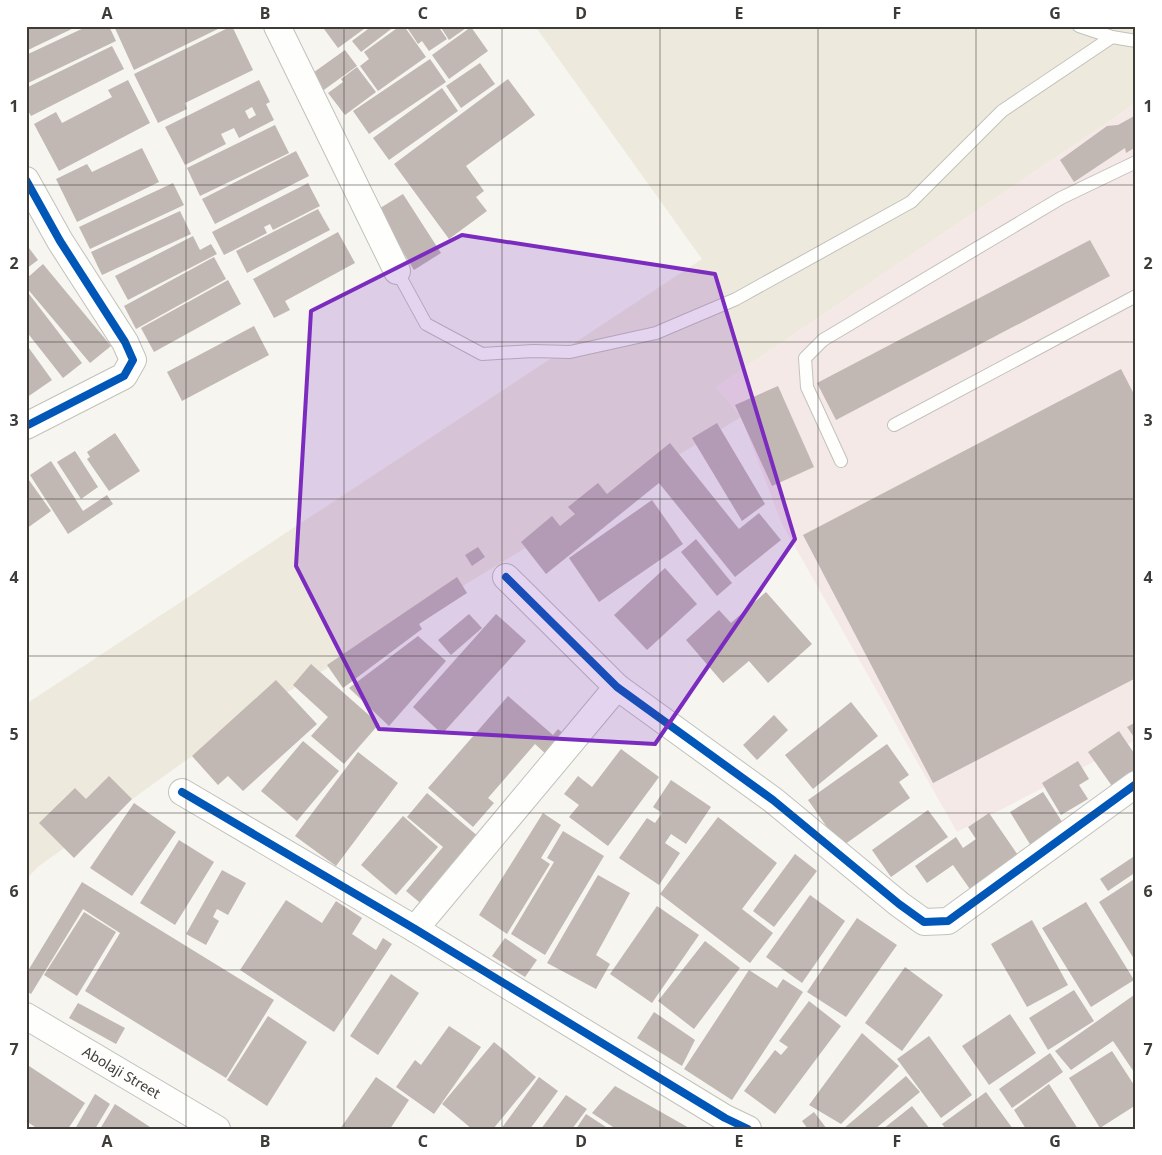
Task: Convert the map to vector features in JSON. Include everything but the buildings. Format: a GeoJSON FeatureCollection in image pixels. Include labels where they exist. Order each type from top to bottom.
{"type":"FeatureCollection","features":[{"type":"Feature","properties":{"kind":"street"},"geometry":{"type":"LineString","coordinates":[[277,26],[397,270]]}},
{"type":"Feature","properties":{"kind":"street"},"geometry":{"type":"LineString","coordinates":[[26,180],[60,241],[126,342],[132,360],[124,376],[26,426]]}},
{"type":"Feature","properties":{"kind":"street"},"geometry":{"type":"LineString","coordinates":[[506,577],[617,687],[773,800],[899,904],[924,922],[948,921],[1136,784]]}},
{"type":"Feature","properties":{"kind":"street"},"geometry":{"type":"LineString","coordinates":[[415,929],[617,687]]}},
{"type":"Feature","properties":{"kind":"street"},"geometry":{"type":"LineString","coordinates":[[182,792],[415,929],[730,1125]]}},
{"type":"Feature","properties":{"kind":"street","name":"Abolaji Street"},"geometry":{"type":"LineString","coordinates":[[26,1016],[217,1129]]}},
{"type":"Feature","properties":{"kind":"lane"},"geometry":{"type":"LineString","coordinates":[[1079,26],[1112,37],[1136,42]]}},
{"type":"Feature","properties":{"kind":"lane"},"geometry":{"type":"LineString","coordinates":[[397,270],[426,324],[482,354],[533,351],[570,352],[656,333],[736,299],[911,202],[1002,111],[1112,37]]}},
{"type":"Feature","properties":{"kind":"lane"},"geometry":{"type":"LineString","coordinates":[[842,461],[807,387],[806,358],[822,340],[1061,198],[1136,162]]}},
{"type":"Feature","properties":{"kind":"lane"},"geometry":{"type":"LineString","coordinates":[[894,425],[1136,296]]}},
{"type":"Feature","properties":{"kind":"highlighted area"},"geometry":{"type":"Polygon","coordinates":[[[462,235],[715,274],[795,539],[655,744],[379,729],[296,566],[311,311],[462,235]]]}},
{"type":"Feature","properties":{"kind":"shaded area"},"geometry":{"type":"Polygon","coordinates":[[[535,26],[1136,26],[1136,103],[716,387],[741,417],[245,718],[39,866],[26,879],[26,704],[702,259],[535,26]]]}},
{"type":"Feature","properties":{"kind":"shaded area"},"geometry":{"type":"Polygon","coordinates":[[[1136,103],[1136,740],[957,832],[782,524],[741,417],[716,387],[1136,103]]]}},
{"type":"Feature","properties":{"kind":"cycle path"},"geometry":{"type":"LineString","coordinates":[[26,180],[60,241],[125,342],[133,360],[124,376],[26,426]]}},
{"type":"Feature","properties":{"kind":"cycle path"},"geometry":{"type":"LineString","coordinates":[[506,577],[617,687],[773,800],[899,904],[924,922],[948,921],[1136,784]]}},
{"type":"Feature","properties":{"kind":"cycle path"},"geometry":{"type":"LineString","coordinates":[[182,792],[415,929],[725,1118],[748,1129]]}}]}
